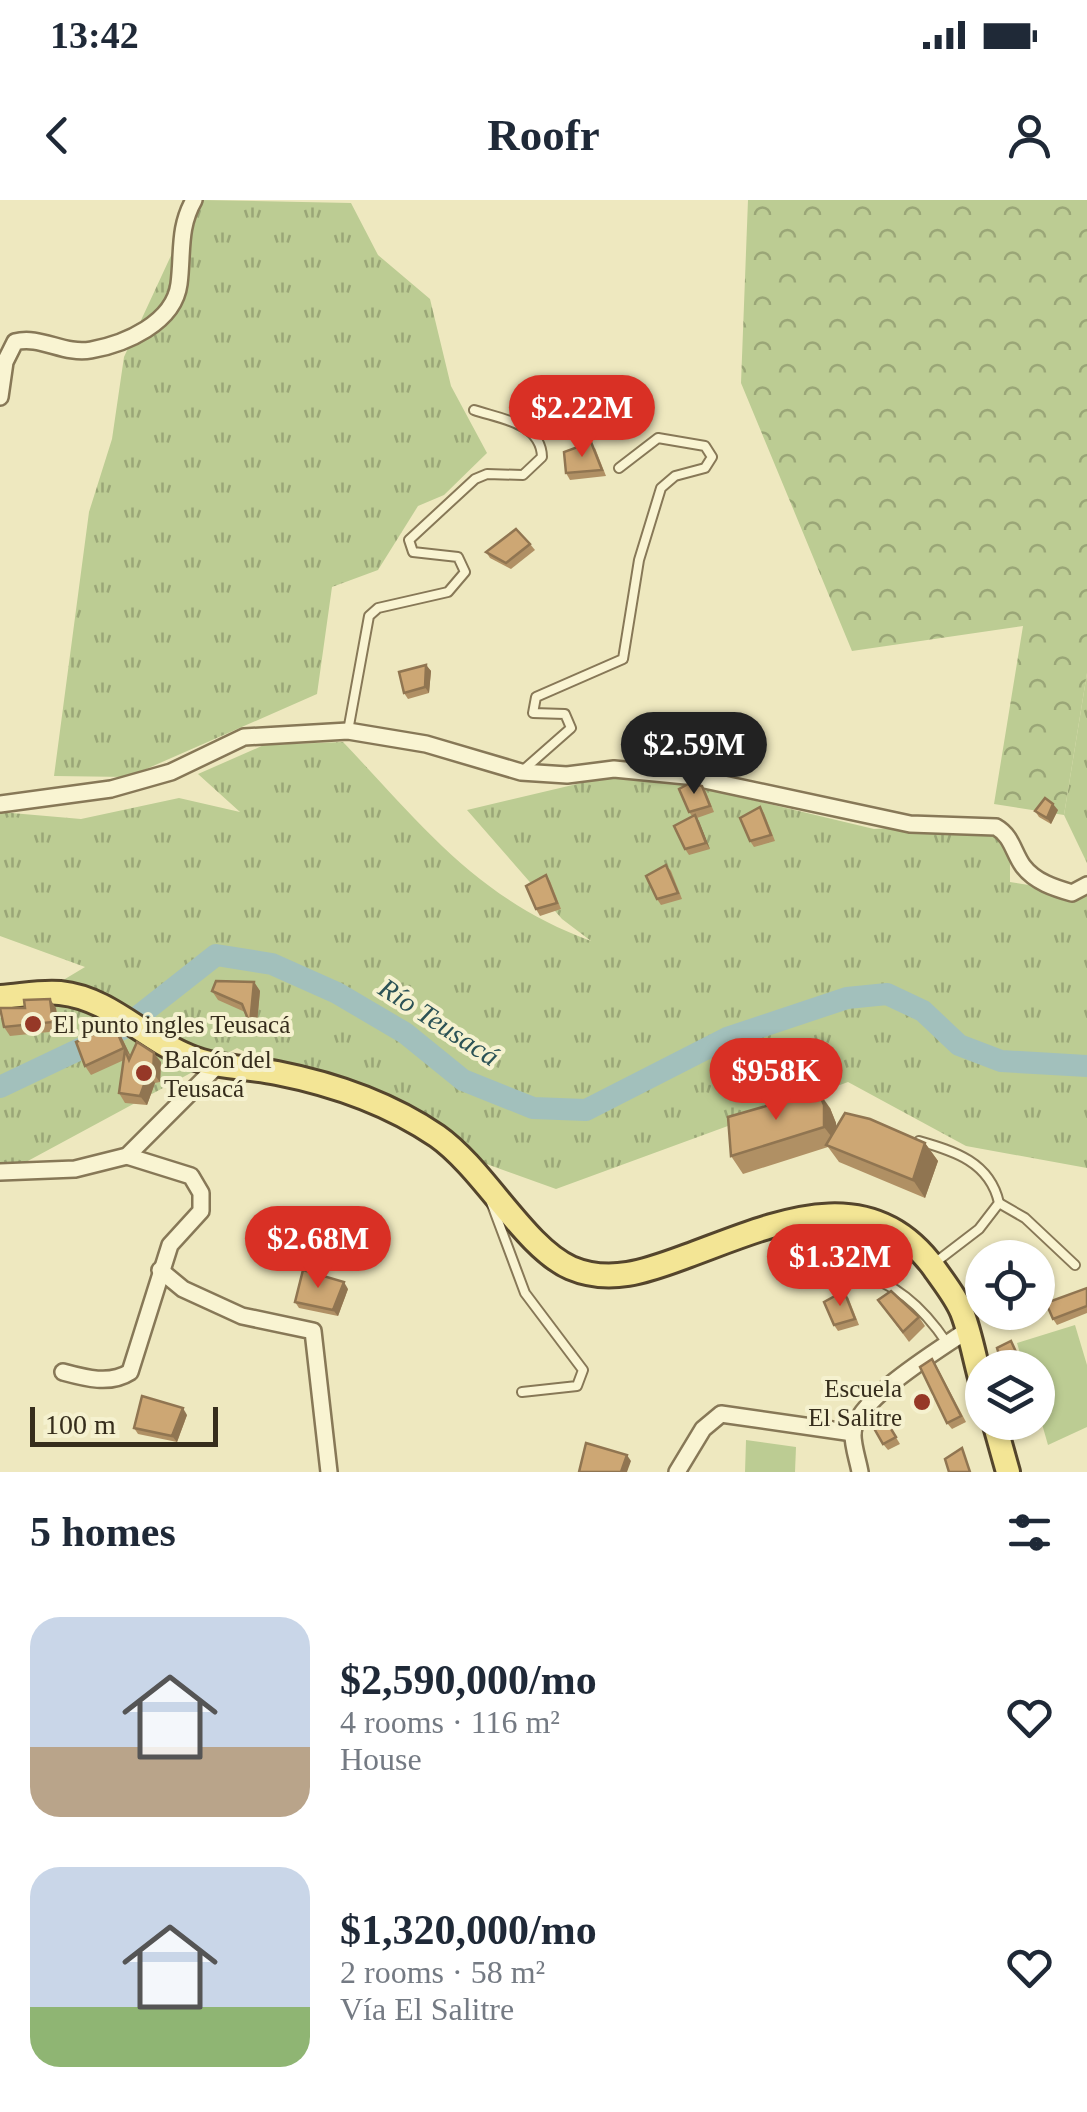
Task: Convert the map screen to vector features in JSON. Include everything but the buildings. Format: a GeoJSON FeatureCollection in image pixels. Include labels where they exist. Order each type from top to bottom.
{"type":"FeatureCollection","features":[{"type":"Feature","properties":{"kind":"main road"},"geometry":{"type":"LineString","coordinates":[[0,997],[60,993],[124,1017],[187,1056],[218,1065],[278,1073],[391,1109],[441,1139],[488,1183],[538,1244],[568,1267],[600,1276],[641,1273],[807,1216],[837,1212],[877,1220],[932,1266],[962,1312],[957,1337],[965,1352]]}},
{"type":"Feature","properties":{"kind":"main road"},"geometry":{"type":"LineString","coordinates":[[999,1440],[1008,1472]]}},
{"type":"Feature","properties":{"kind":"street"},"geometry":{"type":"LineString","coordinates":[[0,397],[5,362],[14,342],[27,339],[84,352],[116,345],[145,330],[172,306],[179,287],[181,234],[194,200]]}},
{"type":"Feature","properties":{"kind":"street"},"geometry":{"type":"LineString","coordinates":[[0,804],[111,790],[171,772],[244,737],[348,731],[426,744],[521,772],[567,776],[614,769],[686,776],[910,824],[986,825],[1004,832],[1024,868],[1048,886],[1072,894],[1087,885]]}},
{"type":"Feature","properties":{"kind":"street"},"geometry":{"type":"LineString","coordinates":[[0,1172],[75,1169],[126,1156],[218,1065]]}},
{"type":"Feature","properties":{"kind":"street"},"geometry":{"type":"LineString","coordinates":[[63,1372],[114,1379],[130,1372],[170,1245],[201,1211],[201,1193],[191,1176],[126,1156]]}},
{"type":"Feature","properties":{"kind":"street"},"geometry":{"type":"LineString","coordinates":[[160,1270],[183,1289],[242,1316],[313,1332],[330,1472]]}},
{"type":"Feature","properties":{"kind":"street"},"geometry":{"type":"LineString","coordinates":[[860,1472],[853,1434],[877,1398],[957,1337]]}},
{"type":"Feature","properties":{"kind":"street"},"geometry":{"type":"LineString","coordinates":[[677,1472],[704,1429],[721,1414],[853,1434]]}},
{"type":"Feature","properties":{"kind":"lane"},"geometry":{"type":"LineString","coordinates":[[348,731],[369,616],[378,608],[448,592],[465,572],[458,557],[413,552],[408,540],[475,479],[487,474],[523,475],[542,457],[542,444],[532,430],[474,410]]}},
{"type":"Feature","properties":{"kind":"lane"},"geometry":{"type":"LineString","coordinates":[[521,772],[571,728],[565,714],[533,713],[536,697],[622,659],[639,560],[661,488],[675,476],[705,468],[712,457],[704,446],[658,438],[619,468]]}},
{"type":"Feature","properties":{"kind":"lane"},"geometry":{"type":"LineString","coordinates":[[909,1138],[950,1148],[970,1160],[988,1176],[999,1203],[1025,1218],[1076,1265]]}},
{"type":"Feature","properties":{"kind":"lane"},"geometry":{"type":"LineString","coordinates":[[488,1183],[492,1217],[525,1294],[583,1370],[578,1386],[522,1392]]}},
{"type":"Feature","properties":{"kind":"lane"},"geometry":{"type":"LineString","coordinates":[[932,1266],[979,1229],[999,1203]]}},
{"type":"Feature","properties":{"kind":"lane"},"geometry":{"type":"LineString","coordinates":[[850,1271],[880,1278],[957,1337]]}},
{"type":"Feature","properties":{"kind":"green space"},"geometry":{"type":"Polygon","coordinates":[[[203,200],[351,203],[378,255],[430,299],[451,386],[487,453],[444,495],[418,506],[378,570],[332,587],[317,694],[128,777],[54,776],[89,512],[112,439],[124,357],[181,234],[203,200]]]}},
{"type":"Feature","properties":{"kind":"green space"},"geometry":{"type":"Polygon","coordinates":[[[748,200],[1087,200],[1087,673],[1064,815],[994,804],[1023,626],[852,651],[741,383],[748,200]]]}},
{"type":"Feature","properties":{"kind":"green space"},"geometry":{"type":"Polygon","coordinates":[[[1087,673],[1087,863],[1064,815],[1087,673]]]}},
{"type":"Feature","properties":{"kind":"green space"},"geometry":{"type":"Polygon","coordinates":[[[343,742],[427,831],[484,882],[551,924],[591,941],[562,919],[467,810],[632,771],[874,829],[954,825],[1010,840],[1010,882],[1087,894],[1087,1168],[966,1146],[848,1082],[556,1189],[434,1145],[237,1048],[0,1176],[0,1018],[85,967],[0,936],[0,812],[81,819],[179,798],[240,812],[198,774],[264,745],[343,742]]]}},
{"type":"Feature","properties":{"kind":"green space"},"geometry":{"type":"Polygon","coordinates":[[[1075,1325],[1087,1365],[1087,1427],[1048,1445],[1047,1440],[1055,1440],[1055,1350],[1019,1350],[1017,1343],[1075,1325]]]}},
{"type":"Feature","properties":{"kind":"green space"},"geometry":{"type":"Polygon","coordinates":[[[746,1440],[796,1447],[795,1472],[745,1472],[746,1440]]]}},
{"type":"Feature","properties":{"kind":"waterway","name":"Río Teusacá"},"geometry":{"type":"LineString","coordinates":[[0,1087],[122,1029],[216,955],[272,964],[337,993],[405,1033],[463,1080],[533,1108],[586,1110],[727,1038],[847,998],[887,994],[923,1011],[959,1045],[1001,1061],[1087,1066]]}},
{"type":"Feature","properties":{"kind":"place","name":"El punto ingles Teusacá"},"geometry":{"type":"Point","coordinates":[33,1024]}},
{"type":"Feature","properties":{"kind":"place","name":"Balcón del Teusacá"},"geometry":{"type":"Point","coordinates":[144,1073]}},
{"type":"Feature","properties":{"kind":"place","name":"Escuela El Salitre"},"geometry":{"type":"Point","coordinates":[922,1402]}}]}
